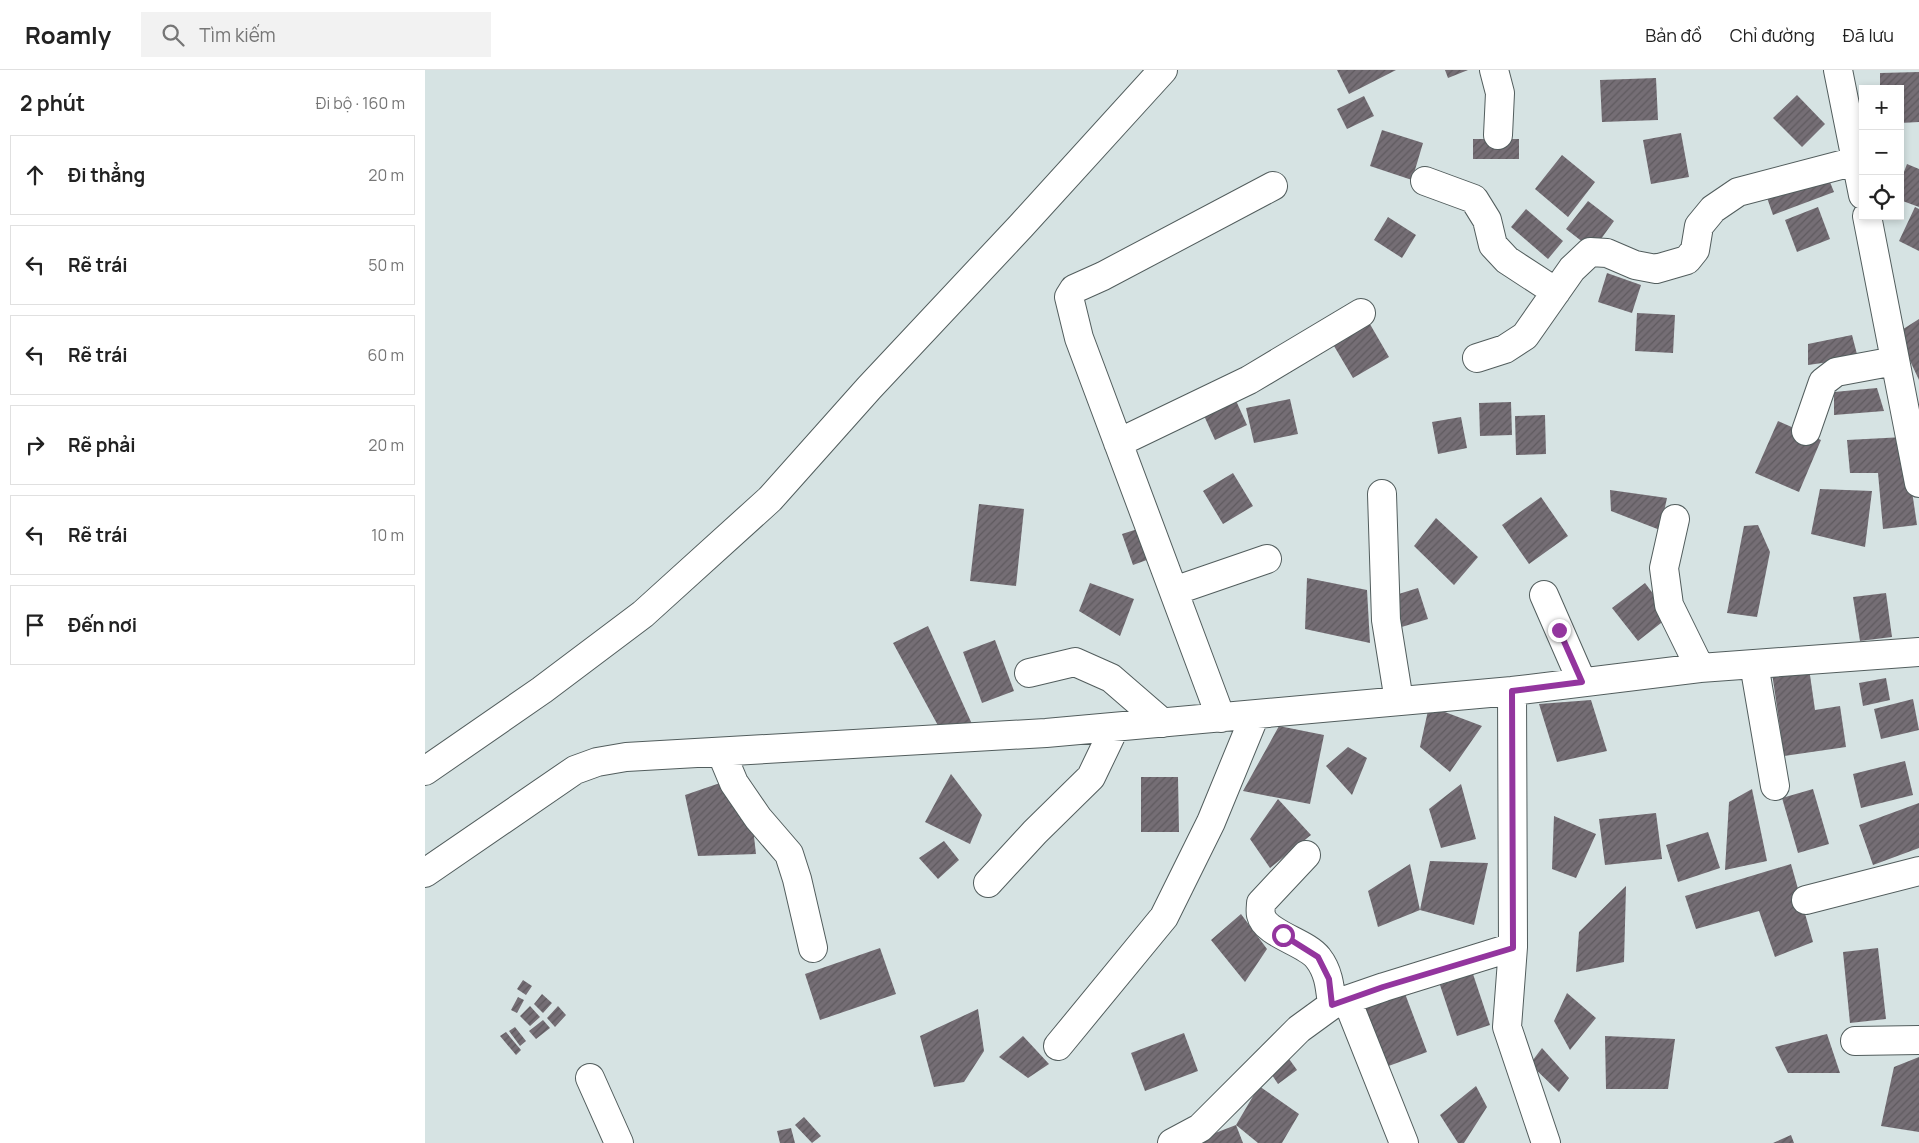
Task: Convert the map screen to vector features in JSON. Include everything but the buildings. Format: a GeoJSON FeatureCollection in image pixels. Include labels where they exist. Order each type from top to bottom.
{"type":"FeatureCollection","features":[{"type":"Feature","properties":{"kind":"street"},"geometry":{"type":"LineString","coordinates":[[425,771],[542,690],[643,614],[770,499],[869,388],[1021,226],[1163,70]]}},
{"type":"Feature","properties":{"kind":"street"},"geometry":{"type":"LineString","coordinates":[[1494,70],[1500,92],[1498,136]]}},
{"type":"Feature","properties":{"kind":"street"},"geometry":{"type":"LineString","coordinates":[[1838,70],[1859,176]]}},
{"type":"Feature","properties":{"kind":"street"},"geometry":{"type":"LineString","coordinates":[[1477,358],[1505,349],[1525,336],[1572,269],[1590,252],[1607,253],[1635,265],[1656,269],[1687,260],[1695,250],[1699,226],[1713,209],[1738,192],[1856,161]]}},
{"type":"Feature","properties":{"kind":"street"},"geometry":{"type":"LineString","coordinates":[[1425,181],[1474,199],[1487,220],[1493,245],[1507,260],[1556,292]]}},
{"type":"Feature","properties":{"kind":"street"},"geometry":{"type":"LineString","coordinates":[[1221,718],[1079,338],[1069,297],[1074,289],[1103,276],[1273,186]]}},
{"type":"Feature","properties":{"kind":"street"},"geometry":{"type":"LineString","coordinates":[[1868,220],[1919,483]]}},
{"type":"Feature","properties":{"kind":"street"},"geometry":{"type":"LineString","coordinates":[[1118,443],[1249,380],[1361,313]]}},
{"type":"Feature","properties":{"kind":"street"},"geometry":{"type":"LineString","coordinates":[[1806,431],[1823,382],[1836,372],[1895,361]]}},
{"type":"Feature","properties":{"kind":"street"},"geometry":{"type":"LineString","coordinates":[[1382,494],[1386,620],[1399,701]]}},
{"type":"Feature","properties":{"kind":"street"},"geometry":{"type":"LineString","coordinates":[[1675,519],[1664,568],[1669,605],[1700,668]]}},
{"type":"Feature","properties":{"kind":"street"},"geometry":{"type":"LineString","coordinates":[[1174,591],[1267,559]]}},
{"type":"Feature","properties":{"kind":"street"},"geometry":{"type":"LineString","coordinates":[[1544,595],[1582,682]]}},
{"type":"Feature","properties":{"kind":"street"},"geometry":{"type":"LineString","coordinates":[[425,873],[575,770],[597,762],[626,757],[1047,733],[1512,691],[1700,668],[1919,652]]}},
{"type":"Feature","properties":{"kind":"street"},"geometry":{"type":"LineString","coordinates":[[1029,674],[1075,662],[1111,678],[1163,723]]}},
{"type":"Feature","properties":{"kind":"street"},"geometry":{"type":"LineString","coordinates":[[1754,664],[1775,786]]}},
{"type":"Feature","properties":{"kind":"street"},"geometry":{"type":"LineString","coordinates":[[1512,691],[1513,948],[1507,1027],[1546,1143]]}},
{"type":"Feature","properties":{"kind":"street"},"geometry":{"type":"LineString","coordinates":[[1058,1046],[1164,917],[1211,822],[1255,715]]}},
{"type":"Feature","properties":{"kind":"street"},"geometry":{"type":"LineString","coordinates":[[988,883],[1035,832],[1091,777],[1115,727]]}},
{"type":"Feature","properties":{"kind":"street"},"geometry":{"type":"LineString","coordinates":[[721,752],[733,783],[758,818],[789,854],[797,879],[813,948]]}},
{"type":"Feature","properties":{"kind":"street"},"geometry":{"type":"LineString","coordinates":[[1306,854],[1261,903],[1261,916],[1271,929],[1295,941],[1318,957],[1404,1143]]}},
{"type":"Feature","properties":{"kind":"street"},"geometry":{"type":"LineString","coordinates":[[1805,900],[1919,871]]}},
{"type":"Feature","properties":{"kind":"street"},"geometry":{"type":"LineString","coordinates":[[1172,1143],[1200,1128],[1299,1029],[1339,1003],[1383,987],[1513,948]]}},
{"type":"Feature","properties":{"kind":"street"},"geometry":{"type":"LineString","coordinates":[[1855,1040],[1919,1040]]}},
{"type":"Feature","properties":{"kind":"street"},"geometry":{"type":"LineString","coordinates":[[590,1078],[619,1143]]}},
{"type":"Feature","properties":{"kind":"route"},"geometry":{"type":"LineString","coordinates":[[1283,935],[1318,957],[1329,979],[1332,1005],[1383,987],[1513,948],[1512,691],[1582,682],[1559,630]]}}]}
